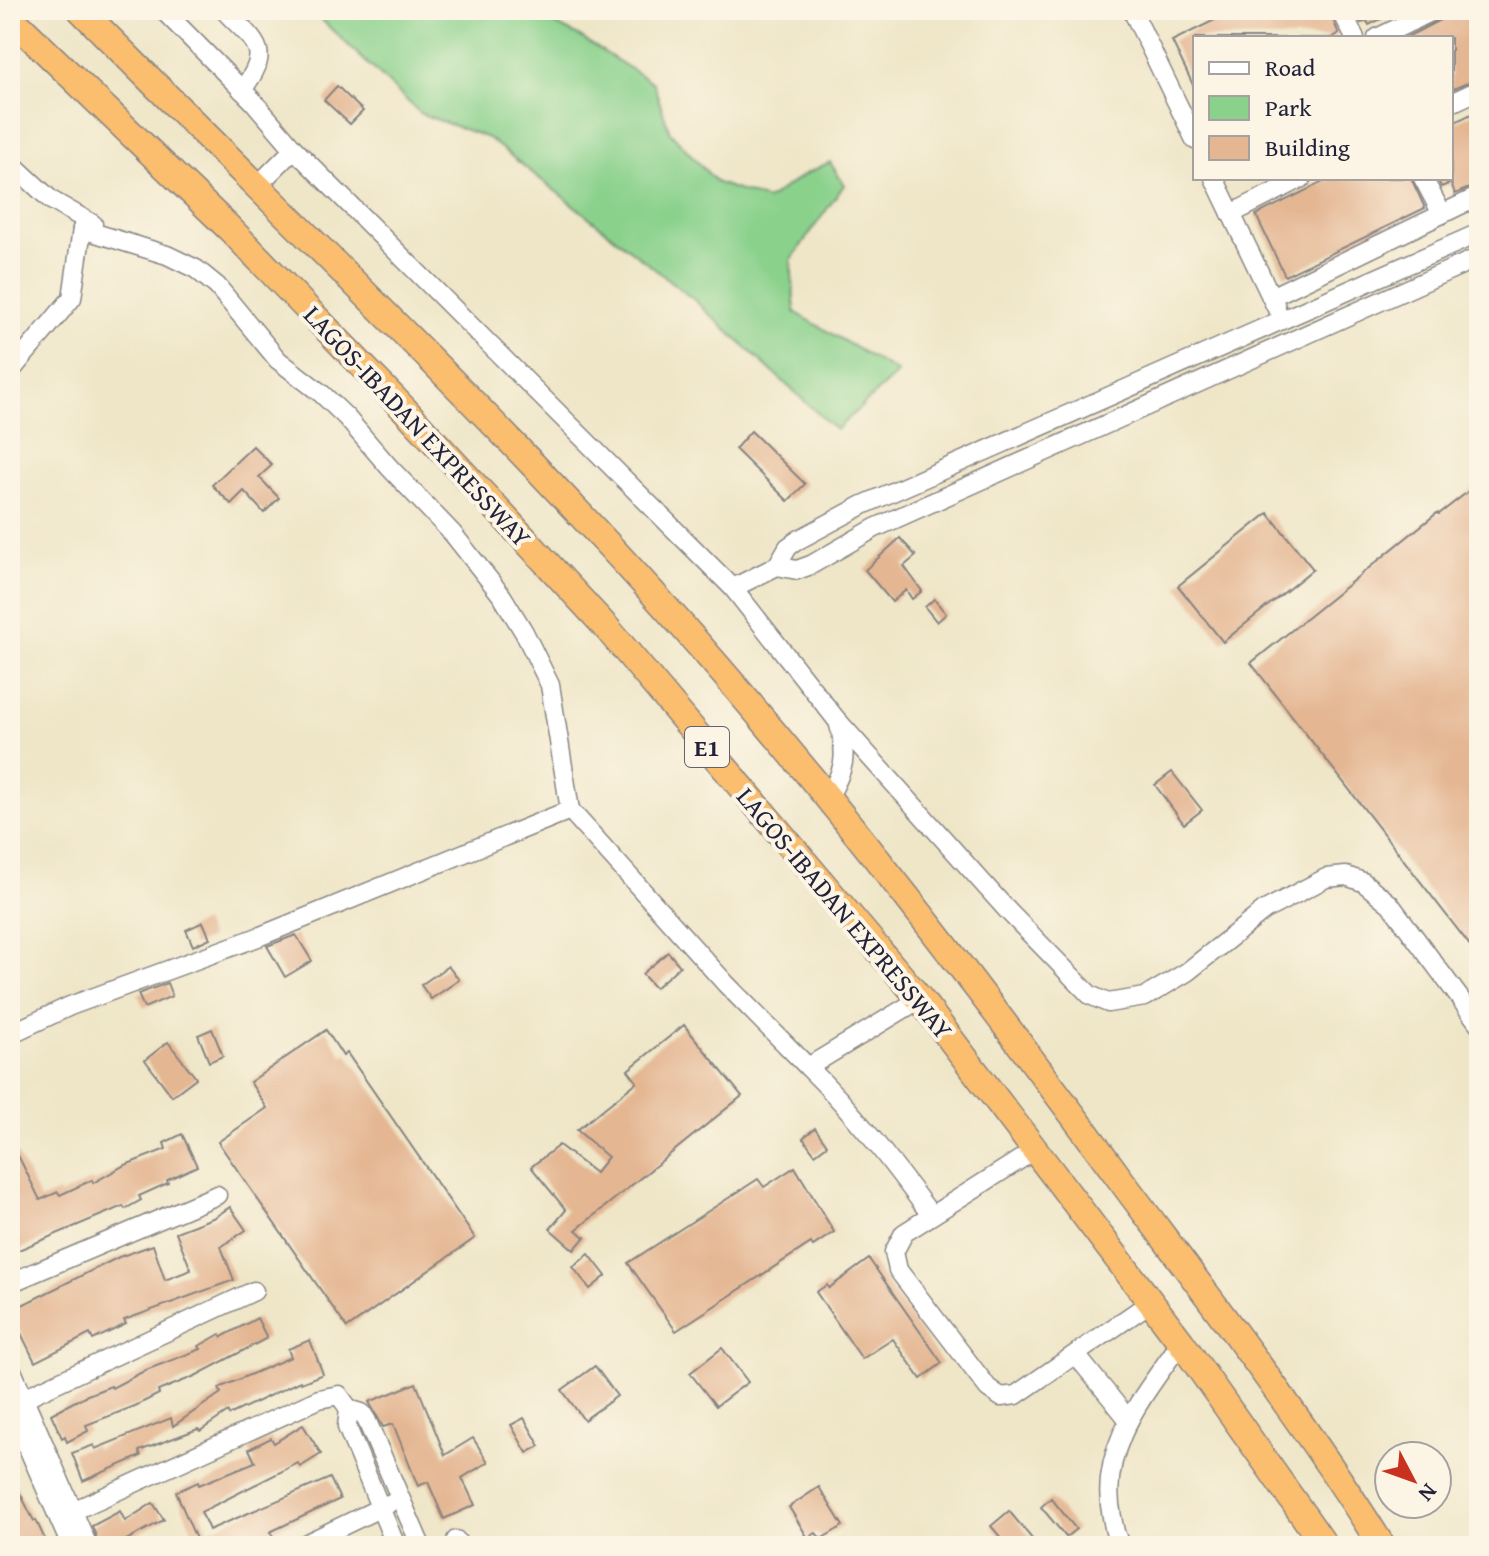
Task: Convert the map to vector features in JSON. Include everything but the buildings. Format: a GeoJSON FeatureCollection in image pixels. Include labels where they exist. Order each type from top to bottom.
{"type":"FeatureCollection","features":[{"type":"Feature","properties":{"kind":"highway","name":"LAGOS-IBADAN EXPRESSWAY"},"geometry":{"type":"LineString","coordinates":[[81,10],[444,371],[676,619],[828,798],[1105,1157],[1246,1348],[1382,1546]]}},
{"type":"Feature","properties":{"kind":"highway","name":"LAGOS-IBADAN EXPRESSWAY"},"geometry":{"type":"LineString","coordinates":[[10,17],[231,230],[406,411],[606,627],[920,999],[1181,1342],[1325,1546]]}},
{"type":"Feature","properties":{"kind":"street"},"geometry":{"type":"LineString","coordinates":[[163,10],[242,90],[294,149],[733,588],[836,719],[1019,922],[1090,995],[1108,1003],[1145,997],[1187,972],[1265,910],[1326,878],[1346,876],[1363,882],[1390,904],[1479,1024]]}},
{"type":"Feature","properties":{"kind":"street"},"geometry":{"type":"LineString","coordinates":[[224,10],[254,43],[261,58],[258,70],[242,90]]}},
{"type":"Feature","properties":{"kind":"street"},"geometry":{"type":"LineString","coordinates":[[1132,10],[1193,130]]}},
{"type":"Feature","properties":{"kind":"street"},"geometry":{"type":"LineString","coordinates":[[1341,10],[1354,36]]}},
{"type":"Feature","properties":{"kind":"street"},"geometry":{"type":"LineString","coordinates":[[1381,36],[1435,10]]}},
{"type":"Feature","properties":{"kind":"street"},"geometry":{"type":"LineString","coordinates":[[1453,102],[1479,90]]}},
{"type":"Feature","properties":{"kind":"street"},"geometry":{"type":"LineString","coordinates":[[256,187],[294,149]]}},
{"type":"Feature","properties":{"kind":"street"},"geometry":{"type":"LineString","coordinates":[[10,162],[51,200],[93,224],[82,229]]}},
{"type":"Feature","properties":{"kind":"street"},"geometry":{"type":"LineString","coordinates":[[1215,180],[1282,320]]}},
{"type":"Feature","properties":{"kind":"street"},"geometry":{"type":"LineString","coordinates":[[1231,214],[1298,180]]}},
{"type":"Feature","properties":{"kind":"street"},"geometry":{"type":"LineString","coordinates":[[1424,180],[1442,214]]}},
{"type":"Feature","properties":{"kind":"street"},"geometry":{"type":"LineString","coordinates":[[1271,297],[1479,196]]}},
{"type":"Feature","properties":{"kind":"street"},"geometry":{"type":"LineString","coordinates":[[10,372],[72,298],[82,229]]}},
{"type":"Feature","properties":{"kind":"street"},"geometry":{"type":"LineString","coordinates":[[82,229],[167,255],[196,269],[217,286],[278,360],[346,417],[453,534],[502,596],[550,685],[570,810],[726,984],[838,1097],[878,1143],[931,1215]]}},
{"type":"Feature","properties":{"kind":"street"},"geometry":{"type":"LineString","coordinates":[[733,588],[777,566],[788,547],[798,540],[863,505],[1479,233]]}},
{"type":"Feature","properties":{"kind":"street"},"geometry":{"type":"LineString","coordinates":[[777,566],[797,570],[811,565],[875,528],[1479,257]]}},
{"type":"Feature","properties":{"kind":"street"},"geometry":{"type":"LineString","coordinates":[[828,798],[844,762],[845,752],[836,719]]}},
{"type":"Feature","properties":{"kind":"street"},"geometry":{"type":"LineString","coordinates":[[10,1034],[70,1006],[258,937],[570,810]]}},
{"type":"Feature","properties":{"kind":"street"},"geometry":{"type":"LineString","coordinates":[[808,1067],[920,999]]}},
{"type":"Feature","properties":{"kind":"street"},"geometry":{"type":"LineString","coordinates":[[1035,1150],[904,1233],[894,1252],[898,1270],[988,1388],[1001,1397],[1016,1395],[1151,1302]]}},
{"type":"Feature","properties":{"kind":"street"},"geometry":{"type":"LineString","coordinates":[[10,1283],[217,1195]]}},
{"type":"Feature","properties":{"kind":"street"},"geometry":{"type":"LineString","coordinates":[[17,1402],[254,1291]]}},
{"type":"Feature","properties":{"kind":"street"},"geometry":{"type":"LineString","coordinates":[[1122,1546],[1116,1539],[1108,1500],[1111,1465],[1128,1419],[1181,1342]]}},
{"type":"Feature","properties":{"kind":"street"},"geometry":{"type":"LineString","coordinates":[[1076,1355],[1128,1419]]}},
{"type":"Feature","properties":{"kind":"street"},"geometry":{"type":"LineString","coordinates":[[10,1366],[17,1402],[71,1546]]}},
{"type":"Feature","properties":{"kind":"street"},"geometry":{"type":"LineString","coordinates":[[73,1511],[319,1399],[339,1395],[349,1409],[362,1413],[367,1421],[421,1546]]}},
{"type":"Feature","properties":{"kind":"street"},"geometry":{"type":"LineString","coordinates":[[17,1402],[88,1546]]}},
{"type":"Feature","properties":{"kind":"street"},"geometry":{"type":"LineString","coordinates":[[349,1409],[347,1427],[396,1546]]}},
{"type":"Feature","properties":{"kind":"street"},"geometry":{"type":"LineString","coordinates":[[301,1546],[400,1498]]}},
{"type":"Feature","properties":{"kind":"green space"},"geometry":{"type":"Polygon","coordinates":[[[311,10],[527,10],[577,35],[653,83],[670,132],[717,183],[767,200],[805,174],[830,162],[844,185],[791,260],[795,312],[898,373],[836,430],[693,299],[488,138],[421,114],[311,10]]]}}]}
